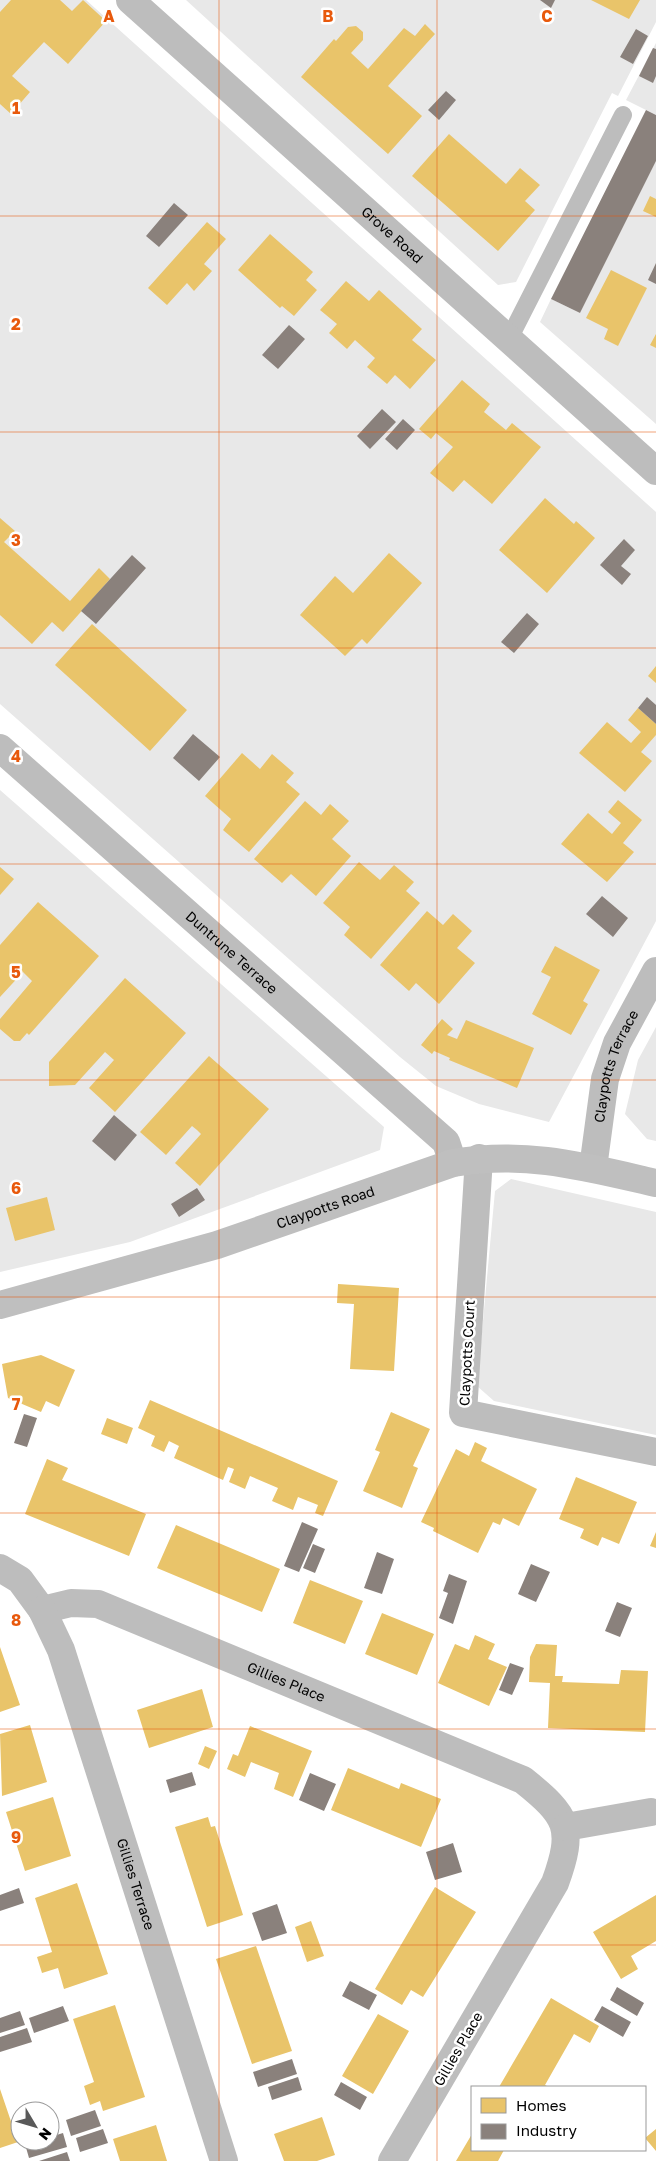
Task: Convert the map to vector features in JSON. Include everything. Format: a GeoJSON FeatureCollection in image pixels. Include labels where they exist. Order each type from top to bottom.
{"type":"FeatureCollection","features":[{"type":"Feature","properties":{"kind":"main road","name":"Claypotts Road"},"geometry":{"type":"LineString","coordinates":[[0,1305],[217,1245],[466,1160],[538,1158],[656,1183]]}},
{"type":"Feature","properties":{"kind":"street","name":"Grove Road"},"geometry":{"type":"LineString","coordinates":[[130,0],[656,471]]}},
{"type":"Feature","properties":{"kind":"street","name":"Duntrune Terrace"},"geometry":{"type":"LineString","coordinates":[[0,748],[466,1160]]}},
{"type":"Feature","properties":{"kind":"street","name":"Claypotts Terrace"},"geometry":{"type":"LineString","coordinates":[[592,1168],[605,1079],[617,1044],[656,971]]}},
{"type":"Feature","properties":{"kind":"street","name":"Claypotts Court"},"geometry":{"type":"LineString","coordinates":[[466,1160],[463,1413],[656,1452]]}},
{"type":"Feature","properties":{"kind":"street"},"geometry":{"type":"LineString","coordinates":[[0,1568],[20,1580],[42,1610]]}},
{"type":"Feature","properties":{"kind":"street","name":"Gillies Place"},"geometry":{"type":"LineString","coordinates":[[42,1610],[71,1603],[98,1604],[523,1780],[551,1802],[566,1827],[565,1855],[555,1883],[392,2161]]}},
{"type":"Feature","properties":{"kind":"street","name":"Gillies Terrace"},"geometry":{"type":"LineString","coordinates":[[42,1610],[61,1650],[224,2161]]}},
{"type":"Feature","properties":{"kind":"street"},"geometry":{"type":"LineString","coordinates":[[566,1827],[654,1808]]}},
{"type":"Feature","properties":{"kind":"lane"},"geometry":{"type":"LineString","coordinates":[[509,339],[623,115]]}},
{"type":"Feature","properties":{"kind":"shaded area"},"geometry":{"type":"Polygon","coordinates":[[[0,0],[86,0],[656,512],[656,921],[549,1122],[479,1104],[436,1086],[400,1057],[0,704],[0,0]]]}},
{"type":"Feature","properties":{"kind":"shaded area"},"geometry":{"type":"Polygon","coordinates":[[[186,0],[656,0],[656,22],[618,96],[612,93],[516,282],[498,285],[186,0]]]}},
{"type":"Feature","properties":{"kind":"shaded area"},"geometry":{"type":"Polygon","coordinates":[[[656,43],[656,115],[626,100],[656,43]]]}},
{"type":"Feature","properties":{"kind":"shaded area"},"geometry":{"type":"Polygon","coordinates":[[[656,161],[656,424],[540,322],[551,299],[580,313],[656,161]]]}},
{"type":"Feature","properties":{"kind":"shaded area"},"geometry":{"type":"Polygon","coordinates":[[[0,790],[384,1127],[380,1150],[130,1242],[0,1272],[0,790]]]}},
{"type":"Feature","properties":{"kind":"shaded area"},"geometry":{"type":"Polygon","coordinates":[[[656,1027],[656,1141],[647,1139],[625,1114],[638,1060],[656,1027]]]}},
{"type":"Feature","properties":{"kind":"shaded area"},"geometry":{"type":"Polygon","coordinates":[[[511,1179],[656,1212],[656,1435],[494,1401],[477,1386],[495,1191],[511,1179]]]}},
{"type":"Feature","properties":{"kind":"building: Homes"},"geometry":{"type":"Polygon","coordinates":[[[11,0],[60,0],[72,11],[83,0],[106,21],[68,64],[44,42],[12,76],[30,92],[11,114],[0,104],[0,12],[11,0]]]}},
{"type":"Feature","properties":{"kind":"building: Homes"},"geometry":{"type":"Polygon","coordinates":[[[591,0],[640,0],[629,19],[591,0]]]}},
{"type":"Feature","properties":{"kind":"building: Homes"},"geometry":{"type":"Polygon","coordinates":[[[425,24],[435,34],[388,86],[422,116],[388,154],[301,77],[334,39],[336,41],[348,27],[356,26],[363,32],[363,40],[351,53],[368,69],[404,28],[415,36],[425,24]]]}},
{"type":"Feature","properties":{"kind":"building: Homes"},"geometry":{"type":"Polygon","coordinates":[[[449,134],[506,184],[520,168],[540,185],[525,201],[535,210],[498,251],[412,176],[449,134]]]}},
{"type":"Feature","properties":{"kind":"building: Homes"},"geometry":{"type":"Polygon","coordinates":[[[650,196],[656,199],[656,217],[643,211],[650,196]]]}},
{"type":"Feature","properties":{"kind":"building: Homes"},"geometry":{"type":"Polygon","coordinates":[[[207,222],[226,239],[204,264],[212,271],[194,291],[187,283],[167,305],[148,288],[207,222]]]}},
{"type":"Feature","properties":{"kind":"building: Homes"},"geometry":{"type":"Polygon","coordinates":[[[270,234],[313,272],[306,280],[317,290],[294,316],[282,306],[280,308],[238,270],[270,234]]]}},
{"type":"Feature","properties":{"kind":"building: Homes"},"geometry":{"type":"Polygon","coordinates":[[[611,270],[647,288],[618,346],[604,339],[608,329],[586,318],[611,270]]]}},
{"type":"Feature","properties":{"kind":"building: Homes"},"geometry":{"type":"Polygon","coordinates":[[[346,281],[369,301],[379,290],[422,329],[412,340],[436,360],[410,389],[395,375],[387,384],[367,367],[375,358],[355,340],[347,349],[329,333],[337,324],[320,310],[346,281]]]}},
{"type":"Feature","properties":{"kind":"building: Homes"},"geometry":{"type":"Polygon","coordinates":[[[656,334],[656,348],[650,345],[656,334]]]}},
{"type":"Feature","properties":{"kind":"building: Homes"},"geometry":{"type":"Polygon","coordinates":[[[462,380],[490,404],[484,412],[506,430],[512,423],[541,447],[492,504],[464,480],[453,492],[430,473],[453,447],[436,433],[431,439],[419,429],[462,380]]]}},
{"type":"Feature","properties":{"kind":"building: Homes"},"geometry":{"type":"Polygon","coordinates":[[[545,498],[574,524],[576,521],[595,538],[547,593],[499,550],[545,498]]]}},
{"type":"Feature","properties":{"kind":"building: Homes"},"geometry":{"type":"Polygon","coordinates":[[[0,518],[15,531],[4,542],[70,601],[99,568],[110,579],[63,632],[52,622],[32,644],[0,615],[0,518]]]}},
{"type":"Feature","properties":{"kind":"building: Homes"},"geometry":{"type":"Polygon","coordinates":[[[389,553],[422,583],[367,644],[362,639],[345,656],[300,615],[335,576],[353,593],[389,553]]]}},
{"type":"Feature","properties":{"kind":"building: Homes"},"geometry":{"type":"Polygon","coordinates":[[[92,624],[187,710],[150,751],[55,665],[92,624]]]}},
{"type":"Feature","properties":{"kind":"building: Homes"},"geometry":{"type":"Polygon","coordinates":[[[656,666],[656,683],[648,676],[656,666]]]}},
{"type":"Feature","properties":{"kind":"building: Homes"},"geometry":{"type":"Polygon","coordinates":[[[638,708],[656,724],[656,735],[641,752],[652,761],[625,792],[579,753],[607,722],[631,743],[641,732],[628,720],[638,708]]]}},
{"type":"Feature","properties":{"kind":"building: Homes"},"geometry":{"type":"Polygon","coordinates":[[[242,753],[260,769],[272,754],[294,773],[286,782],[300,794],[249,852],[223,830],[231,819],[205,796],[242,753]]]}},
{"type":"Feature","properties":{"kind":"building: Homes"},"geometry":{"type":"Polygon","coordinates":[[[618,800],[642,820],[623,843],[634,852],[607,882],[561,844],[588,813],[612,834],[621,823],[608,812],[618,800]]]}},
{"type":"Feature","properties":{"kind":"building: Homes"},"geometry":{"type":"Polygon","coordinates":[[[305,801],[321,815],[330,804],[349,821],[332,839],[351,856],[316,896],[291,874],[282,883],[254,859],[305,801]]]}},
{"type":"Feature","properties":{"kind":"building: Homes"},"geometry":{"type":"Polygon","coordinates":[[[359,862],[380,880],[394,865],[414,882],[406,891],[420,903],[371,959],[344,935],[350,927],[323,903],[359,862]]]}},
{"type":"Feature","properties":{"kind":"building: Homes"},"geometry":{"type":"Polygon","coordinates":[[[0,867],[14,879],[0,895],[0,867]]]}},
{"type":"Feature","properties":{"kind":"building: Homes"},"geometry":{"type":"Polygon","coordinates":[[[38,902],[99,956],[29,1035],[27,1033],[20,1041],[14,1041],[0,1029],[0,1019],[32,981],[23,972],[0,997],[0,945],[38,902]]]}},
{"type":"Feature","properties":{"kind":"building: Homes"},"geometry":{"type":"Polygon","coordinates":[[[427,911],[443,925],[453,914],[472,931],[457,948],[475,963],[439,1004],[416,983],[409,991],[380,965],[427,911]]]}},
{"type":"Feature","properties":{"kind":"building: Homes"},"geometry":{"type":"Polygon","coordinates":[[[555,946],[600,970],[583,1001],[588,1004],[571,1035],[532,1014],[551,977],[541,972],[555,946]]]}},
{"type":"Feature","properties":{"kind":"building: Homes"},"geometry":{"type":"Polygon","coordinates":[[[125,978],[186,1033],[115,1112],[89,1088],[114,1060],[105,1052],[75,1085],[49,1086],[49,1062],[125,978]]]}},
{"type":"Feature","properties":{"kind":"building: Homes"},"geometry":{"type":"Polygon","coordinates":[[[442,1019],[453,1029],[447,1035],[457,1039],[466,1020],[534,1048],[517,1088],[449,1060],[450,1058],[434,1051],[432,1054],[421,1045],[442,1019]]]}},
{"type":"Feature","properties":{"kind":"building: Homes"},"geometry":{"type":"Polygon","coordinates":[[[209,1056],[269,1109],[200,1186],[175,1163],[201,1134],[197,1130],[192,1126],[166,1155],[140,1132],[209,1056]]]}},
{"type":"Feature","properties":{"kind":"building: Homes"},"geometry":{"type":"Polygon","coordinates":[[[47,1197],[55,1230],[15,1241],[6,1208],[47,1197]]]}},
{"type":"Feature","properties":{"kind":"building: Homes"},"geometry":{"type":"Polygon","coordinates":[[[338,1284],[399,1288],[394,1371],[350,1369],[354,1304],[337,1303],[338,1284]]]}},
{"type":"Feature","properties":{"kind":"building: Homes"},"geometry":{"type":"Polygon","coordinates":[[[41,1355],[75,1370],[59,1407],[46,1401],[41,1412],[8,1398],[2,1364],[41,1355]]]}},
{"type":"Feature","properties":{"kind":"building: Homes"},"geometry":{"type":"Polygon","coordinates":[[[150,1400],[338,1481],[323,1516],[315,1513],[318,1505],[298,1497],[293,1510],[272,1501],[278,1488],[250,1476],[245,1489],[229,1482],[234,1469],[228,1467],[223,1480],[174,1458],[179,1446],[169,1441],[164,1452],[151,1446],[155,1436],[138,1428],[150,1400]]]}},
{"type":"Feature","properties":{"kind":"building: Homes"},"geometry":{"type":"Polygon","coordinates":[[[391,1412],[430,1429],[413,1466],[418,1468],[402,1508],[363,1491],[380,1452],[375,1450],[391,1412]]]}},
{"type":"Feature","properties":{"kind":"building: Homes"},"geometry":{"type":"Polygon","coordinates":[[[107,1418],[133,1428],[127,1444],[101,1434],[107,1418]]]}},
{"type":"Feature","properties":{"kind":"building: Homes"},"geometry":{"type":"Polygon","coordinates":[[[475,1442],[487,1448],[481,1461],[537,1489],[519,1526],[503,1518],[500,1525],[493,1522],[478,1553],[433,1531],[434,1528],[421,1522],[456,1449],[469,1456],[475,1442]]]}},
{"type":"Feature","properties":{"kind":"building: Homes"},"geometry":{"type":"Polygon","coordinates":[[[47,1459],[68,1468],[62,1480],[146,1514],[129,1556],[25,1514],[47,1459]]]}},
{"type":"Feature","properties":{"kind":"building: Homes"},"geometry":{"type":"Polygon","coordinates":[[[576,1477],[637,1502],[619,1544],[602,1537],[598,1546],[580,1538],[584,1529],[559,1519],[576,1477]]]}},
{"type":"Feature","properties":{"kind":"building: Homes"},"geometry":{"type":"Polygon","coordinates":[[[176,1525],[280,1569],[262,1612],[157,1568],[176,1525]]]}},
{"type":"Feature","properties":{"kind":"building: Homes"},"geometry":{"type":"Polygon","coordinates":[[[656,1532],[656,1548],[650,1546],[656,1532]]]}},
{"type":"Feature","properties":{"kind":"building: Homes"},"geometry":{"type":"Polygon","coordinates":[[[310,1580],[363,1601],[345,1644],[293,1623],[310,1580]]]}},
{"type":"Feature","properties":{"kind":"building: Homes"},"geometry":{"type":"Polygon","coordinates":[[[382,1613],[434,1634],[417,1675],[365,1654],[382,1613]]]}},
{"type":"Feature","properties":{"kind":"building: Homes"},"geometry":{"type":"Polygon","coordinates":[[[475,1635],[495,1644],[488,1659],[507,1667],[489,1706],[438,1683],[455,1644],[469,1650],[475,1635]]]}},
{"type":"Feature","properties":{"kind":"building: Homes"},"geometry":{"type":"Polygon","coordinates":[[[536,1644],[557,1645],[555,1676],[563,1676],[562,1682],[619,1684],[621,1670],[648,1671],[645,1732],[548,1728],[550,1683],[529,1682],[530,1657],[536,1644]]]}},
{"type":"Feature","properties":{"kind":"building: Homes"},"geometry":{"type":"Polygon","coordinates":[[[0,1647],[20,1705],[0,1712],[0,1647]]]}},
{"type":"Feature","properties":{"kind":"building: Homes"},"geometry":{"type":"Polygon","coordinates":[[[202,1689],[213,1727],[149,1748],[137,1710],[202,1689]]]}},
{"type":"Feature","properties":{"kind":"building: Homes"},"geometry":{"type":"Polygon","coordinates":[[[30,1725],[47,1782],[2,1796],[0,1734],[30,1725]]]}},
{"type":"Feature","properties":{"kind":"building: Homes"},"geometry":{"type":"Polygon","coordinates":[[[250,1726],[312,1751],[293,1797],[274,1789],[279,1773],[251,1762],[245,1777],[227,1769],[233,1754],[238,1756],[250,1726]]]}},
{"type":"Feature","properties":{"kind":"building: Homes"},"geometry":{"type":"Polygon","coordinates":[[[205,1746],[217,1751],[209,1769],[198,1764],[205,1746]]]}},
{"type":"Feature","properties":{"kind":"building: Homes"},"geometry":{"type":"Polygon","coordinates":[[[348,1768],[399,1789],[401,1783],[441,1799],[421,1847],[331,1810],[348,1768]]]}},
{"type":"Feature","properties":{"kind":"building: Homes"},"geometry":{"type":"Polygon","coordinates":[[[53,1797],[71,1856],[25,1871],[6,1812],[53,1797]]]}},
{"type":"Feature","properties":{"kind":"building: Homes"},"geometry":{"type":"Polygon","coordinates":[[[208,1817],[211,1827],[215,1826],[243,1915],[207,1927],[175,1827],[208,1817]]]}},
{"type":"Feature","properties":{"kind":"building: Homes"},"geometry":{"type":"Polygon","coordinates":[[[77,1883],[108,1974],[64,1989],[58,1968],[42,1973],[37,1957],[52,1952],[35,1898],[77,1883]]]}},
{"type":"Feature","properties":{"kind":"building: Homes"},"geometry":{"type":"Polygon","coordinates":[[[435,1887],[476,1912],[423,1997],[411,1990],[402,2005],[375,1989],[435,1887]]]}},
{"type":"Feature","properties":{"kind":"building: Homes"},"geometry":{"type":"Polygon","coordinates":[[[656,1895],[656,1941],[631,1956],[638,1969],[621,1979],[593,1932],[656,1895]]]}},
{"type":"Feature","properties":{"kind":"building: Homes"},"geometry":{"type":"Polygon","coordinates":[[[311,1921],[324,1956],[307,1962],[295,1927],[311,1921]]]}},
{"type":"Feature","properties":{"kind":"building: Homes"},"geometry":{"type":"Polygon","coordinates":[[[256,1946],[292,2051],[252,2064],[216,1959],[256,1946]]]}},
{"type":"Feature","properties":{"kind":"building: Homes"},"geometry":{"type":"Polygon","coordinates":[[[551,1998],[599,2026],[590,2043],[574,2034],[545,2085],[547,2086],[500,2086],[551,1998]]]}},
{"type":"Feature","properties":{"kind":"building: Homes"},"geometry":{"type":"Polygon","coordinates":[[[115,2005],[145,2097],[103,2111],[100,2101],[90,2105],[84,2086],[94,2082],[73,2019],[115,2005]]]}},
{"type":"Feature","properties":{"kind":"building: Homes"},"geometry":{"type":"Polygon","coordinates":[[[378,2014],[409,2031],[373,2094],[342,2076],[378,2014]]]}},
{"type":"Feature","properties":{"kind":"building: Homes"},"geometry":{"type":"Polygon","coordinates":[[[0,2089],[10,2118],[10,2145],[0,2148],[0,2089]]]}},
{"type":"Feature","properties":{"kind":"building: Homes"},"geometry":{"type":"Polygon","coordinates":[[[322,2117],[335,2155],[317,2161],[284,2161],[274,2134],[322,2117]]]}},
{"type":"Feature","properties":{"kind":"building: Homes"},"geometry":{"type":"Polygon","coordinates":[[[156,2125],[167,2161],[120,2161],[113,2139],[156,2125]]]}},
{"type":"Feature","properties":{"kind":"building: Homes"},"geometry":{"type":"Polygon","coordinates":[[[656,2129],[656,2151],[646,2139],[656,2129]]]}},
{"type":"Feature","properties":{"kind":"building: Homes"},"geometry":{"type":"Polygon","coordinates":[[[471,2136],[471,2151],[503,2151],[498,2161],[456,2161],[471,2136]]]}},
{"type":"Feature","properties":{"kind":"building: Industry"},"geometry":{"type":"Polygon","coordinates":[[[540,0],[555,0],[551,8],[540,0]]]}},
{"type":"Feature","properties":{"kind":"building: Industry"},"geometry":{"type":"Polygon","coordinates":[[[636,29],[648,36],[633,64],[620,57],[636,29]]]}},
{"type":"Feature","properties":{"kind":"building: Industry"},"geometry":{"type":"Polygon","coordinates":[[[653,48],[656,49],[656,76],[653,83],[639,76],[653,48]]]}},
{"type":"Feature","properties":{"kind":"building: Industry"},"geometry":{"type":"Polygon","coordinates":[[[446,91],[456,100],[439,120],[428,110],[446,91]]]}},
{"type":"Feature","properties":{"kind":"building: Industry"},"geometry":{"type":"Polygon","coordinates":[[[646,110],[656,115],[656,161],[580,313],[551,299],[646,110]]]}},
{"type":"Feature","properties":{"kind":"building: Industry"},"geometry":{"type":"Polygon","coordinates":[[[174,203],[188,215],[159,247],[146,236],[174,203]]]}},
{"type":"Feature","properties":{"kind":"building: Industry"},"geometry":{"type":"Polygon","coordinates":[[[656,263],[656,284],[648,280],[656,263]]]}},
{"type":"Feature","properties":{"kind":"building: Industry"},"geometry":{"type":"Polygon","coordinates":[[[289,325],[305,339],[278,369],[262,355],[289,325]]]}},
{"type":"Feature","properties":{"kind":"building: Industry"},"geometry":{"type":"Polygon","coordinates":[[[382,409],[396,422],[370,449],[357,436],[382,409]]]}},
{"type":"Feature","properties":{"kind":"building: Industry"},"geometry":{"type":"Polygon","coordinates":[[[403,419],[415,430],[397,450],[385,439],[403,419]]]}},
{"type":"Feature","properties":{"kind":"building: Industry"},"geometry":{"type":"Polygon","coordinates":[[[624,539],[635,550],[621,566],[631,574],[622,585],[600,565],[624,539]]]}},
{"type":"Feature","properties":{"kind":"building: Industry"},"geometry":{"type":"Polygon","coordinates":[[[132,555],[146,568],[96,624],[81,611],[132,555]]]}},
{"type":"Feature","properties":{"kind":"building: Industry"},"geometry":{"type":"Polygon","coordinates":[[[527,613],[539,624],[514,653],[501,642],[527,613]]]}},
{"type":"Feature","properties":{"kind":"building: Industry"},"geometry":{"type":"Polygon","coordinates":[[[647,697],[656,705],[656,724],[638,708],[647,697]]]}},
{"type":"Feature","properties":{"kind":"building: Industry"},"geometry":{"type":"Polygon","coordinates":[[[193,734],[220,757],[199,781],[173,758],[193,734]]]}},
{"type":"Feature","properties":{"kind":"building: Industry"},"geometry":{"type":"Polygon","coordinates":[[[602,896],[628,918],[613,937],[586,914],[602,896]]]}},
{"type":"Feature","properties":{"kind":"building: Industry"},"geometry":{"type":"Polygon","coordinates":[[[114,1115],[137,1135],[115,1161],[92,1141],[114,1115]]]}},
{"type":"Feature","properties":{"kind":"building: Industry"},"geometry":{"type":"Polygon","coordinates":[[[197,1188],[205,1200],[179,1217],[171,1204],[197,1188]]]}},
{"type":"Feature","properties":{"kind":"building: Industry"},"geometry":{"type":"Polygon","coordinates":[[[24,1414],[37,1418],[27,1447],[14,1443],[24,1414]]]}},
{"type":"Feature","properties":{"kind":"building: Industry"},"geometry":{"type":"Polygon","coordinates":[[[302,1522],[318,1529],[299,1572],[284,1566],[302,1522]]]}},
{"type":"Feature","properties":{"kind":"building: Industry"},"geometry":{"type":"Polygon","coordinates":[[[313,1544],[325,1549],[315,1573],[303,1568],[313,1544]]]}},
{"type":"Feature","properties":{"kind":"building: Industry"},"geometry":{"type":"Polygon","coordinates":[[[377,1552],[394,1559],[382,1594],[364,1588],[377,1552]]]}},
{"type":"Feature","properties":{"kind":"building: Industry"},"geometry":{"type":"Polygon","coordinates":[[[531,1564],[550,1572],[536,1602],[518,1594],[531,1564]]]}},
{"type":"Feature","properties":{"kind":"building: Industry"},"geometry":{"type":"Polygon","coordinates":[[[449,1574],[467,1581],[453,1624],[439,1618],[448,1593],[443,1591],[449,1574]]]}},
{"type":"Feature","properties":{"kind":"building: Industry"},"geometry":{"type":"Polygon","coordinates":[[[617,1602],[632,1608],[620,1637],[605,1631],[617,1602]]]}},
{"type":"Feature","properties":{"kind":"building: Industry"},"geometry":{"type":"Polygon","coordinates":[[[510,1663],[524,1668],[512,1695],[499,1690],[510,1663]]]}},
{"type":"Feature","properties":{"kind":"building: Industry"},"geometry":{"type":"Polygon","coordinates":[[[192,1772],[196,1785],[170,1793],[166,1780],[192,1772]]]}},
{"type":"Feature","properties":{"kind":"building: Industry"},"geometry":{"type":"Polygon","coordinates":[[[310,1773],[336,1784],[324,1811],[299,1800],[310,1773]]]}},
{"type":"Feature","properties":{"kind":"building: Industry"},"geometry":{"type":"Polygon","coordinates":[[[453,1843],[462,1872],[435,1880],[426,1852],[453,1843]]]}},
{"type":"Feature","properties":{"kind":"building: Industry"},"geometry":{"type":"Polygon","coordinates":[[[19,1888],[24,1903],[0,1911],[0,1895],[19,1888]]]}},
{"type":"Feature","properties":{"kind":"building: Industry"},"geometry":{"type":"Polygon","coordinates":[[[277,1904],[287,1933],[262,1941],[252,1913],[277,1904]]]}},
{"type":"Feature","properties":{"kind":"building: Industry"},"geometry":{"type":"Polygon","coordinates":[[[350,1981],[377,1995],[369,2010],[342,1996],[350,1981]]]}},
{"type":"Feature","properties":{"kind":"building: Industry"},"geometry":{"type":"Polygon","coordinates":[[[617,1987],[644,2003],[637,2016],[610,2000],[617,1987]]]}},
{"type":"Feature","properties":{"kind":"building: Industry"},"geometry":{"type":"Polygon","coordinates":[[[63,2006],[69,2021],[34,2033],[29,2018],[63,2006]]]}},
{"type":"Feature","properties":{"kind":"building: Industry"},"geometry":{"type":"Polygon","coordinates":[[[602,2006],[631,2022],[623,2037],[594,2020],[602,2006]]]}},
{"type":"Feature","properties":{"kind":"building: Industry"},"geometry":{"type":"Polygon","coordinates":[[[20,2011],[25,2025],[0,2033],[0,2018],[20,2011]]]}},
{"type":"Feature","properties":{"kind":"building: Industry"},"geometry":{"type":"Polygon","coordinates":[[[27,2028],[32,2042],[0,2052],[0,2037],[27,2028]]]}},
{"type":"Feature","properties":{"kind":"building: Industry"},"geometry":{"type":"Polygon","coordinates":[[[292,2059],[297,2074],[258,2087],[253,2072],[292,2059]]]}},
{"type":"Feature","properties":{"kind":"building: Industry"},"geometry":{"type":"Polygon","coordinates":[[[298,2077],[302,2090],[272,2100],[268,2087],[298,2077]]]}},
{"type":"Feature","properties":{"kind":"building: Industry"},"geometry":{"type":"Polygon","coordinates":[[[341,2082],[367,2097],[360,2110],[334,2095],[341,2082]]]}},
{"type":"Feature","properties":{"kind":"building: Industry"},"geometry":{"type":"Polygon","coordinates":[[[95,2110],[101,2126],[71,2136],[66,2120],[95,2110]]]}},
{"type":"Feature","properties":{"kind":"building: Industry"},"geometry":{"type":"Polygon","coordinates":[[[103,2129],[108,2143],[80,2152],[76,2138],[103,2129]]]}},
{"type":"Feature","properties":{"kind":"building: Industry"},"geometry":{"type":"Polygon","coordinates":[[[63,2133],[67,2147],[60,2149],[60,2134],[63,2133]]]}},
{"type":"Feature","properties":{"kind":"building: Industry"},"geometry":{"type":"Polygon","coordinates":[[[27,2151],[53,2151],[29,2158],[27,2151]]]}},
{"type":"Feature","properties":{"kind":"building: Industry"},"geometry":{"type":"Polygon","coordinates":[[[67,2152],[70,2161],[39,2161],[67,2152]]]}}]}
